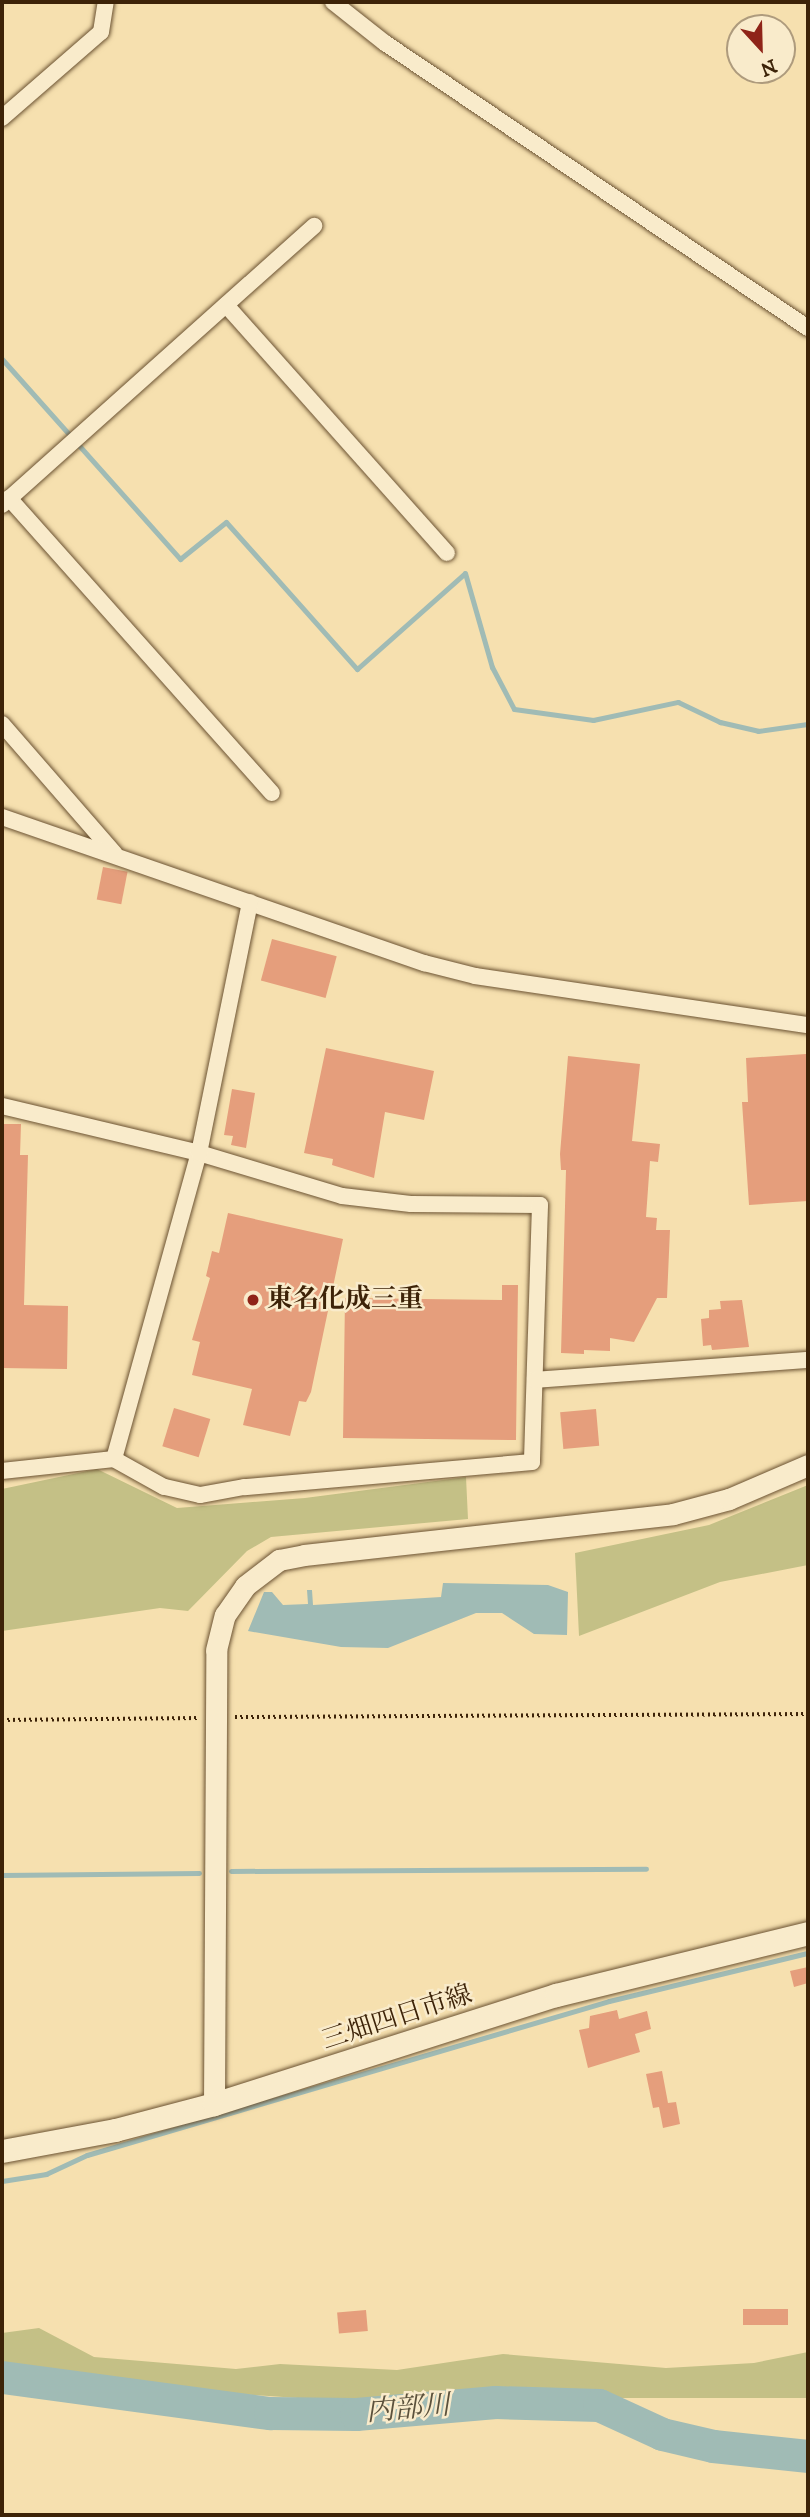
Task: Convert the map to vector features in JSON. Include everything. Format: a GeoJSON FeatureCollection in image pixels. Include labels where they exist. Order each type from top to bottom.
{"type":"FeatureCollection","features":[{"type":"Feature","properties":{"kind":"main road","name":"三畑四日市線"},"geometry":{"type":"LineString","coordinates":[[2,2151],[116,2130],[214,2104],[556,1995],[808,1933]]}},
{"type":"Feature","properties":{"kind":"street"},"geometry":{"type":"LineString","coordinates":[[2,118],[101,32],[106,2]]}},
{"type":"Feature","properties":{"kind":"street"},"geometry":{"type":"LineString","coordinates":[[333,2],[385,43],[808,328]]}},
{"type":"Feature","properties":{"kind":"street"},"geometry":{"type":"LineString","coordinates":[[272,793],[6,501],[314,226]]}},
{"type":"Feature","properties":{"kind":"street"},"geometry":{"type":"LineString","coordinates":[[226,305],[447,553]]}},
{"type":"Feature","properties":{"kind":"street"},"geometry":{"type":"LineString","coordinates":[[2,724],[115,854]]}},
{"type":"Feature","properties":{"kind":"street"},"geometry":{"type":"LineString","coordinates":[[2,817],[424,963],[475,976],[808,1025]]}},
{"type":"Feature","properties":{"kind":"street"},"geometry":{"type":"LineString","coordinates":[[114,1459],[199,1153],[250,902]]}},
{"type":"Feature","properties":{"kind":"street"},"geometry":{"type":"LineString","coordinates":[[2,1106],[199,1153],[307,1187],[382,1202],[540,1205],[533,1462],[244,1487],[200,1495],[164,1487],[114,1459],[2,1471]]}},
{"type":"Feature","properties":{"kind":"street"},"geometry":{"type":"LineString","coordinates":[[535,1381],[808,1360]]}},
{"type":"Feature","properties":{"kind":"street"},"geometry":{"type":"LineString","coordinates":[[214,2104],[216,1650],[225,1615],[245,1586],[279,1560],[673,1514],[729,1499],[808,1465]]}},
{"type":"Feature","properties":{"kind":"path"},"geometry":{"type":"LineString","coordinates":[[2,1720],[808,1714]]}},
{"type":"Feature","properties":{"kind":"shaded area"},"geometry":{"type":"Polygon","coordinates":[[[97,1469],[177,1508],[305,1498],[466,1477],[468,1519],[271,1537],[247,1551],[188,1611],[160,1608],[2,1631],[2,1489],[97,1469]]]}},
{"type":"Feature","properties":{"kind":"shaded area"},"geometry":{"type":"Polygon","coordinates":[[[808,1485],[808,1565],[720,1582],[579,1636],[575,1553],[709,1525],[808,1485]]]}},
{"type":"Feature","properties":{"kind":"shaded area"},"geometry":{"type":"Polygon","coordinates":[[[39,2328],[94,2357],[236,2369],[280,2364],[397,2370],[503,2354],[666,2368],[754,2363],[808,2352],[808,2398],[298,2398],[89,2384],[2,2366],[2,2333],[39,2328]]]}},
{"type":"Feature","properties":{"kind":"water"},"geometry":{"type":"Polygon","coordinates":[[[443,1583],[548,1585],[568,1592],[567,1635],[534,1634],[502,1613],[476,1613],[388,1648],[341,1647],[248,1631],[264,1592],[272,1592],[283,1605],[308,1604],[307,1590],[312,1590],[313,1605],[441,1597],[443,1583]]]}},
{"type":"Feature","properties":{"kind":"building"},"geometry":{"type":"Polygon","coordinates":[[[103,867],[128,872],[121,904],[97,899],[103,867]]]}},
{"type":"Feature","properties":{"kind":"building"},"geometry":{"type":"Polygon","coordinates":[[[272,939],[337,956],[326,998],[261,981],[272,939]]]}},
{"type":"Feature","properties":{"kind":"building"},"geometry":{"type":"Polygon","coordinates":[[[326,1048],[434,1071],[424,1120],[385,1112],[374,1178],[332,1165],[333,1159],[304,1153],[326,1048]]]}},
{"type":"Feature","properties":{"kind":"building"},"geometry":{"type":"Polygon","coordinates":[[[806,1054],[808,1201],[749,1205],[742,1102],[748,1102],[746,1058],[806,1054]]]}},
{"type":"Feature","properties":{"kind":"building"},"geometry":{"type":"Polygon","coordinates":[[[568,1056],[640,1064],[632,1141],[660,1144],[658,1162],[650,1161],[646,1217],[657,1218],[656,1230],[670,1230],[667,1298],[657,1298],[634,1342],[610,1338],[610,1351],[584,1350],[584,1354],[561,1353],[566,1170],[561,1170],[560,1154],[568,1056]]]}},
{"type":"Feature","properties":{"kind":"building"},"geometry":{"type":"Polygon","coordinates":[[[232,1089],[255,1093],[246,1148],[231,1145],[233,1136],[224,1135],[232,1089]]]}},
{"type":"Feature","properties":{"kind":"building"},"geometry":{"type":"Polygon","coordinates":[[[2,1124],[21,1124],[20,1155],[28,1155],[24,1305],[68,1306],[67,1369],[2,1368],[2,1124]]]}},
{"type":"Feature","properties":{"kind":"building"},"geometry":{"type":"Polygon","coordinates":[[[228,1213],[343,1239],[311,1392],[306,1402],[299,1401],[290,1436],[243,1425],[252,1389],[192,1375],[200,1342],[192,1340],[210,1278],[206,1276],[212,1251],[219,1253],[228,1213]]]}},
{"type":"Feature","properties":{"kind":"building"},"geometry":{"type":"Polygon","coordinates":[[[502,1285],[518,1285],[516,1440],[343,1438],[345,1298],[502,1300],[502,1285]]]}},
{"type":"Feature","properties":{"kind":"building"},"geometry":{"type":"Polygon","coordinates":[[[742,1300],[749,1347],[712,1350],[711,1345],[703,1346],[701,1319],[709,1318],[709,1310],[721,1309],[720,1301],[742,1300]]]}},
{"type":"Feature","properties":{"kind":"building"},"geometry":{"type":"Polygon","coordinates":[[[174,1408],[210,1419],[199,1457],[162,1446],[174,1408]]]}},
{"type":"Feature","properties":{"kind":"building"},"geometry":{"type":"Polygon","coordinates":[[[596,1409],[599,1446],[563,1449],[560,1412],[596,1409]]]}},
{"type":"Feature","properties":{"kind":"building"},"geometry":{"type":"Polygon","coordinates":[[[808,1967],[808,1983],[794,1987],[790,1971],[808,1967]]]}},
{"type":"Feature","properties":{"kind":"building"},"geometry":{"type":"Polygon","coordinates":[[[617,2010],[619,2019],[647,2011],[651,2029],[635,2034],[640,2052],[588,2068],[579,2030],[589,2028],[590,2016],[617,2010]]]}},
{"type":"Feature","properties":{"kind":"building"},"geometry":{"type":"Polygon","coordinates":[[[662,2071],[668,2103],[676,2102],[680,2124],[663,2128],[659,2107],[653,2108],[646,2074],[662,2071]]]}},
{"type":"Feature","properties":{"kind":"building"},"geometry":{"type":"Polygon","coordinates":[[[743,2309],[788,2309],[788,2325],[743,2325],[743,2309]]]}},
{"type":"Feature","properties":{"kind":"building"},"geometry":{"type":"Polygon","coordinates":[[[366,2310],[368,2331],[339,2333],[337,2313],[366,2310]]]}},
{"type":"Feature","properties":{"kind":"waterway"},"geometry":{"type":"LineString","coordinates":[[2,359],[180,559],[226,522],[357,669],[465,573],[492,667],[514,709],[593,720],[678,702],[720,722],[758,731],[808,724]]}},
{"type":"Feature","properties":{"kind":"waterway"},"geometry":{"type":"LineString","coordinates":[[231,1871],[646,1869]]}},
{"type":"Feature","properties":{"kind":"waterway"},"geometry":{"type":"LineString","coordinates":[[2,1875],[199,1873]]}},
{"type":"Feature","properties":{"kind":"waterway"},"geometry":{"type":"LineString","coordinates":[[2,2181],[46,2174],[87,2155],[609,2001],[808,1953]]}},
{"type":"Feature","properties":{"kind":"waterway","name":"内部川"},"geometry":{"type":"LineString","coordinates":[[2,2377],[270,2413],[356,2414],[495,2402],[599,2405],[662,2434],[713,2446],[808,2456]]}},
{"type":"Feature","properties":{"kind":"place","name":"東名化成三重"},"geometry":{"type":"Point","coordinates":[253,1300]}}]}
